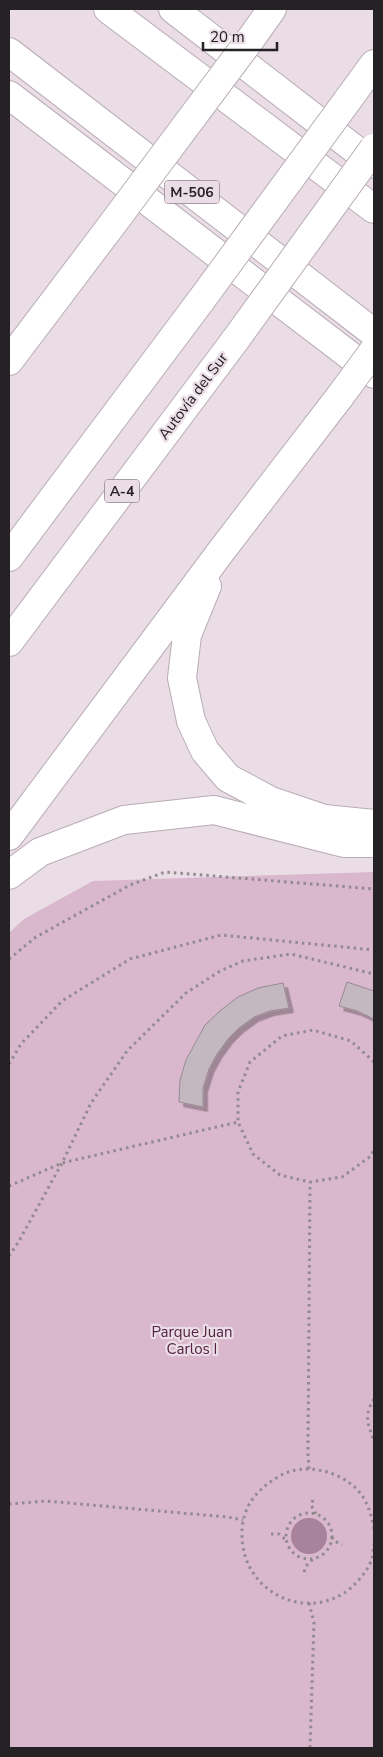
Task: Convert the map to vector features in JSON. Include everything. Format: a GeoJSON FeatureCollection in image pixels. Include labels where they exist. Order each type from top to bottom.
{"type":"FeatureCollection","features":[{"type":"Feature","properties":{"kind":"highway"},"geometry":{"type":"LineString","coordinates":[[108,9],[374,209]]}},
{"type":"Feature","properties":{"kind":"highway"},"geometry":{"type":"LineString","coordinates":[[173,9],[374,164]]}},
{"type":"Feature","properties":{"kind":"highway"},"geometry":{"type":"LineString","coordinates":[[9,361],[272,9]]}},
{"type":"Feature","properties":{"kind":"highway","name":"M-506"},"geometry":{"type":"LineString","coordinates":[[9,52],[374,333]]}},
{"type":"Feature","properties":{"kind":"highway"},"geometry":{"type":"LineString","coordinates":[[9,558],[374,64]]}},
{"type":"Feature","properties":{"kind":"highway"},"geometry":{"type":"LineString","coordinates":[[9,95],[374,374]]}},
{"type":"Feature","properties":{"kind":"highway"},"geometry":{"type":"LineString","coordinates":[[9,105],[68,141]]}},
{"type":"Feature","properties":{"kind":"highway","name":"Autovía del Sur"},"geometry":{"type":"LineString","coordinates":[[9,642],[236,339],[374,148]]}},
{"type":"Feature","properties":{"kind":"highway"},"geometry":{"type":"LineString","coordinates":[[9,836],[374,350]]}},
{"type":"Feature","properties":{"kind":"highway"},"geometry":{"type":"LineString","coordinates":[[222,550],[187,635],[182,678],[191,721],[205,751],[228,778],[271,801],[324,819],[374,824]]}},
{"type":"Feature","properties":{"kind":"highway"},"geometry":{"type":"LineString","coordinates":[[9,875],[40,852],[124,820],[214,810],[344,843],[374,843]]}},
{"type":"Feature","properties":{"kind":"path"},"geometry":{"type":"LineString","coordinates":[[9,959],[36,937],[130,884],[165,872],[374,889]]}},
{"type":"Feature","properties":{"kind":"path"},"geometry":{"type":"LineString","coordinates":[[9,1064],[20,1044],[62,1001],[130,958],[221,935],[374,950]]}},
{"type":"Feature","properties":{"kind":"path"},"geometry":{"type":"LineString","coordinates":[[9,1256],[62,1163],[91,1103],[127,1051],[186,993],[220,971],[243,960],[291,954],[374,974]]}},
{"type":"Feature","properties":{"kind":"path"},"geometry":{"type":"LineString","coordinates":[[374,1062],[351,1041],[313,1030],[282,1036],[250,1062],[238,1092],[238,1122],[253,1154],[280,1175],[310,1182],[342,1177],[371,1156],[374,1149]]}},
{"type":"Feature","properties":{"kind":"path"},"geometry":{"type":"LineString","coordinates":[[9,1186],[62,1163],[238,1122]]}},
{"type":"Feature","properties":{"kind":"path"},"geometry":{"type":"LineString","coordinates":[[309,1470],[310,1182]]}},
{"type":"Feature","properties":{"kind":"path"},"geometry":{"type":"LineString","coordinates":[[374,1399],[370,1405],[366,1422],[374,1440]]}},
{"type":"Feature","properties":{"kind":"path"},"geometry":{"type":"LineString","coordinates":[[374,1529],[372,1516],[362,1496],[346,1480],[325,1471],[303,1469],[282,1474],[263,1486],[249,1504],[243,1520],[241,1546],[248,1568],[262,1585],[280,1597],[309,1603],[324,1602],[344,1594],[361,1579],[372,1559],[374,1545]]}},
{"type":"Feature","properties":{"kind":"path"},"geometry":{"type":"LineString","coordinates":[[312,1500],[311,1506],[317,1515],[326,1521],[333,1540],[342,1545]]}},
{"type":"Feature","properties":{"kind":"path"},"geometry":{"type":"LineString","coordinates":[[9,1504],[46,1501],[243,1520]]}},
{"type":"Feature","properties":{"kind":"path"},"geometry":{"type":"LineString","coordinates":[[314,1558],[301,1557],[295,1553],[290,1548],[286,1533],[293,1519],[306,1513],[317,1515]]}},
{"type":"Feature","properties":{"kind":"path"},"geometry":{"type":"LineString","coordinates":[[270,1534],[279,1534],[287,1540]]}},
{"type":"Feature","properties":{"kind":"path"},"geometry":{"type":"LineString","coordinates":[[304,1572],[306,1566],[314,1558],[327,1549],[332,1536]]}},
{"type":"Feature","properties":{"kind":"path"},"geometry":{"type":"LineString","coordinates":[[309,1603],[314,1622],[310,1748]]}},
{"type":"Feature","properties":{"kind":"green space","name":"Parque Juan Carlos I"},"geometry":{"type":"Polygon","coordinates":[[[374,872],[374,1748],[9,1748],[9,933],[24,919],[93,881],[374,872]]]}},
{"type":"Feature","properties":{"kind":"shaded area"},"geometry":{"type":"Polygon","coordinates":[[[309,1518],[316,1519],[322,1523],[326,1529],[326,1543],[322,1549],[316,1553],[309,1554],[302,1553],[296,1549],[292,1543],[291,1536],[292,1529],[296,1523],[302,1519],[309,1518]]]}},
{"type":"Feature","properties":{"kind":"building"},"geometry":{"type":"Polygon","coordinates":[[[347,982],[374,991],[374,1019],[357,1011],[339,1006],[347,982]]]}},
{"type":"Feature","properties":{"kind":"building"},"geometry":{"type":"Polygon","coordinates":[[[283,983],[289,1008],[270,1011],[254,1017],[228,1039],[209,1069],[203,1088],[203,1107],[179,1102],[180,1080],[186,1060],[205,1025],[238,997],[258,988],[283,983]]]}}]}
